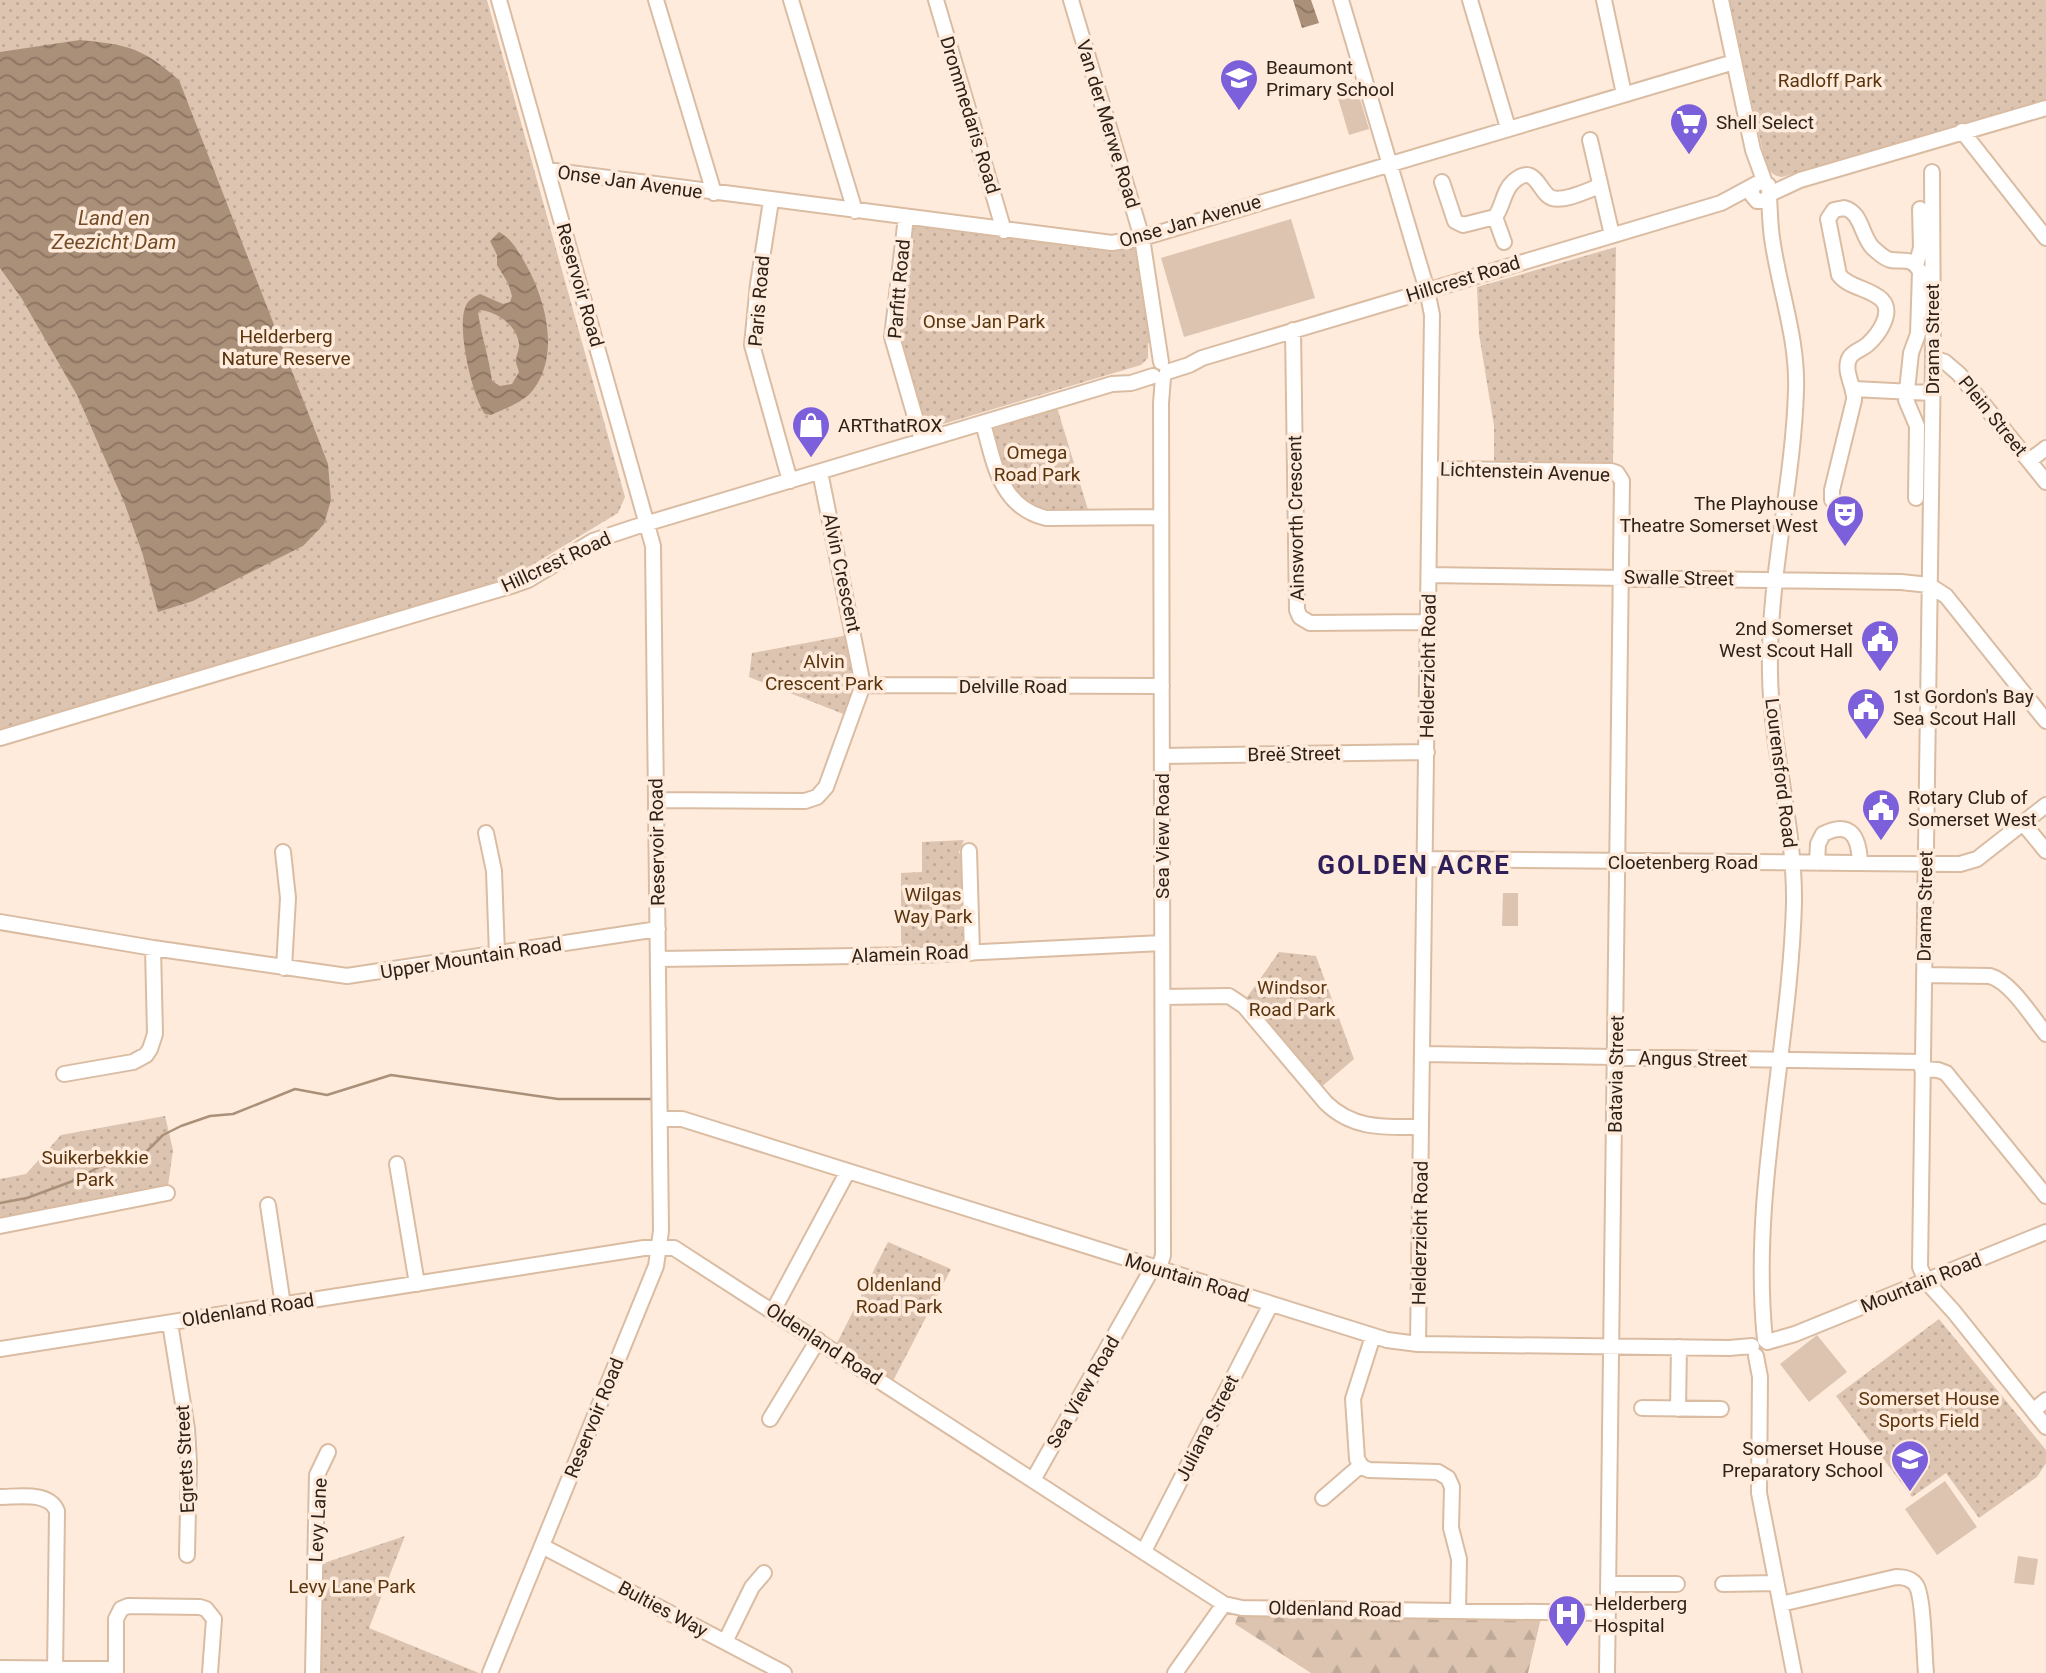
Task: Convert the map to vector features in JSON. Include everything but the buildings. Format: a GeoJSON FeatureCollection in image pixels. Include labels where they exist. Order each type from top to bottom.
{"type":"FeatureCollection","features":[{"type":"Feature","properties":{"kind":"street","name":"Reservoir Road"},"geometry":{"type":"LineString","coordinates":[[490,1673],[656,1266],[661,1231],[653,546],[499,0]]}},
{"type":"Feature","properties":{"kind":"street"},"geometry":{"type":"LineString","coordinates":[[656,0],[714,193]]}},
{"type":"Feature","properties":{"kind":"street"},"geometry":{"type":"LineString","coordinates":[[791,0],[855,211]]}},
{"type":"Feature","properties":{"kind":"street","name":"Drommedaris Road"},"geometry":{"type":"LineString","coordinates":[[936,0],[1004,231]]}},
{"type":"Feature","properties":{"kind":"street","name":"Van der Merwe Road"},"geometry":{"type":"LineString","coordinates":[[1071,0],[1142,238],[1159,370]]}},
{"type":"Feature","properties":{"kind":"street","name":"Helderzicht Road"},"geometry":{"type":"LineString","coordinates":[[1341,0],[1427,290],[1432,315],[1418,1344]]}},
{"type":"Feature","properties":{"kind":"street"},"geometry":{"type":"LineString","coordinates":[[1470,0],[1508,128]]}},
{"type":"Feature","properties":{"kind":"street"},"geometry":{"type":"LineString","coordinates":[[1604,0],[1624,94]]}},
{"type":"Feature","properties":{"kind":"street","name":"Lourensford Road"},"geometry":{"type":"LineString","coordinates":[[1721,0],[1796,364],[1794,432],[1770,648],[1770,690],[1792,863],[1793,919],[1782,1060],[1767,1172],[1762,1313],[1766,1346],[1759,1377],[1759,1493],[1794,1673]]}},
{"type":"Feature","properties":{"kind":"street","name":"Onse Jan Avenue"},"geometry":{"type":"LineString","coordinates":[[547,170],[1112,243],[1142,238],[1734,62]]}},
{"type":"Feature","properties":{"kind":"street","name":"Hillcrest Road"},"geometry":{"type":"LineString","coordinates":[[0,738],[514,585],[528,580],[593,541],[647,524],[1112,384],[1131,383],[1188,358],[1202,358],[2046,108]]}},
{"type":"Feature","properties":{"kind":"street"},"geometry":{"type":"LineString","coordinates":[[1962,131],[2046,238]]}},
{"type":"Feature","properties":{"kind":"street"},"geometry":{"type":"LineString","coordinates":[[1590,140],[1612,235]]}},
{"type":"Feature","properties":{"kind":"street"},"geometry":{"type":"LineString","coordinates":[[1755,155],[1769,174],[1761,192]]}},
{"type":"Feature","properties":{"kind":"street","name":"Drama Street"},"geometry":{"type":"LineString","coordinates":[[1926,1281],[1920,1267],[1933,358],[1932,172]]}},
{"type":"Feature","properties":{"kind":"street"},"geometry":{"type":"LineString","coordinates":[[1504,242],[1495,217],[1511,184],[1520,178],[1529,176],[1536,179],[1552,198],[1601,186]]}},
{"type":"Feature","properties":{"kind":"street"},"geometry":{"type":"LineString","coordinates":[[1442,182],[1451,213],[1458,224],[1470,225],[1495,217]]}},
{"type":"Feature","properties":{"kind":"street","name":"Lourensford Road"},"geometry":{"type":"LineString","coordinates":[[1761,192],[1753,207],[1765,218],[1772,238]]}},
{"type":"Feature","properties":{"kind":"street","name":"Paris Road"},"geometry":{"type":"LineString","coordinates":[[771,201],[752,345],[790,481]]}},
{"type":"Feature","properties":{"kind":"street"},"geometry":{"type":"LineString","coordinates":[[1832,500],[1832,490],[1854,400],[1849,358],[1866,346],[1881,328],[1885,307],[1879,298],[1845,281],[1839,275],[1828,223],[1829,216],[1834,210],[1850,209],[1855,213],[1868,242],[1883,257],[1892,261],[1909,260],[1916,265],[1920,276],[1918,334],[1911,353],[1907,391],[1907,405],[1917,430],[1916,498]]}},
{"type":"Feature","properties":{"kind":"street"},"geometry":{"type":"LineString","coordinates":[[1916,265],[1921,248],[1920,209]]}},
{"type":"Feature","properties":{"kind":"street","name":"Parfitt Road"},"geometry":{"type":"LineString","coordinates":[[906,217],[892,337],[922,441]]}},
{"type":"Feature","properties":{"kind":"street","name":"Ainsworth Crescent"},"geometry":{"type":"LineString","coordinates":[[1293,330],[1297,610],[1300,617],[1310,623],[1428,622]]}},
{"type":"Feature","properties":{"kind":"street","name":"Plein Street"},"geometry":{"type":"LineString","coordinates":[[1933,358],[1945,362],[1959,373],[2046,482]]}},
{"type":"Feature","properties":{"kind":"street","name":"Sea View Road"},"geometry":{"type":"LineString","coordinates":[[1033,1480],[1163,1255],[1159,370]]}},
{"type":"Feature","properties":{"kind":"street"},"geometry":{"type":"LineString","coordinates":[[1854,389],[1932,393]]}},
{"type":"Feature","properties":{"kind":"street"},"geometry":{"type":"LineString","coordinates":[[983,423],[1005,490],[1016,503],[1030,513],[1046,518],[1161,517]]}},
{"type":"Feature","properties":{"kind":"street"},"geometry":{"type":"LineString","coordinates":[[2029,461],[2046,448]]}},
{"type":"Feature","properties":{"kind":"street","name":"Lichtenstein Avenue"},"geometry":{"type":"LineString","coordinates":[[1430,470],[1611,471],[1619,475]]}},
{"type":"Feature","properties":{"kind":"street","name":"Alvin Crescent"},"geometry":{"type":"LineString","coordinates":[[820,472],[863,685]]}},
{"type":"Feature","properties":{"kind":"street","name":"Batavia Street"},"geometry":{"type":"LineString","coordinates":[[1607,1673],[1623,485],[1619,475]]}},
{"type":"Feature","properties":{"kind":"street","name":"Swalle Street"},"geometry":{"type":"LineString","coordinates":[[1429,575],[1901,582],[1929,585]]}},
{"type":"Feature","properties":{"kind":"street"},"geometry":{"type":"LineString","coordinates":[[1929,585],[1946,596],[2046,721]]}},
{"type":"Feature","properties":{"kind":"street"},"geometry":{"type":"LineString","coordinates":[[657,800],[805,801],[817,797],[826,787],[863,685]]}},
{"type":"Feature","properties":{"kind":"street","name":"Delville Road"},"geometry":{"type":"LineString","coordinates":[[863,685],[1162,686]]}},
{"type":"Feature","properties":{"kind":"street","name":"Breë Street"},"geometry":{"type":"LineString","coordinates":[[1162,756],[1427,752]]}},
{"type":"Feature","properties":{"kind":"street","name":"Cloetenberg Road"},"geometry":{"type":"LineString","coordinates":[[1425,859],[1926,864],[1971,862],[2046,805]]}},
{"type":"Feature","properties":{"kind":"street"},"geometry":{"type":"LineString","coordinates":[[2023,823],[2046,851]]}},
{"type":"Feature","properties":{"kind":"street"},"geometry":{"type":"LineString","coordinates":[[1817,863],[1818,844],[1823,834],[1842,829],[1851,831],[1856,838],[1860,863]]}},
{"type":"Feature","properties":{"kind":"street"},"geometry":{"type":"LineString","coordinates":[[486,834],[494,871],[497,955]]}},
{"type":"Feature","properties":{"kind":"street"},"geometry":{"type":"LineString","coordinates":[[970,851],[972,953]]}},
{"type":"Feature","properties":{"kind":"street"},"geometry":{"type":"LineString","coordinates":[[283,852],[288,898],[284,968]]}},
{"type":"Feature","properties":{"kind":"street","name":"Upper Mountain Road"},"geometry":{"type":"LineString","coordinates":[[0,922],[153,948],[347,976],[658,929]]}},
{"type":"Feature","properties":{"kind":"street","name":"Alamein Road"},"geometry":{"type":"LineString","coordinates":[[658,959],[972,953],[1163,943]]}},
{"type":"Feature","properties":{"kind":"street"},"geometry":{"type":"LineString","coordinates":[[64,1074],[133,1062],[146,1055],[155,1034],[153,948]]}},
{"type":"Feature","properties":{"kind":"street"},"geometry":{"type":"LineString","coordinates":[[1924,975],[1997,978],[2046,1034]]}},
{"type":"Feature","properties":{"kind":"street"},"geometry":{"type":"LineString","coordinates":[[1163,997],[1233,998],[1244,1006],[1326,1103],[1341,1116],[1367,1126],[1421,1127]]}},
{"type":"Feature","properties":{"kind":"street","name":"Angus Street"},"geometry":{"type":"LineString","coordinates":[[1423,1054],[1782,1060],[1922,1066]]}},
{"type":"Feature","properties":{"kind":"street"},"geometry":{"type":"LineString","coordinates":[[1922,1066],[1946,1073],[2046,1196]]}},
{"type":"Feature","properties":{"kind":"street","name":"Mountain Road"},"geometry":{"type":"LineString","coordinates":[[660,1119],[682,1119],[1373,1336],[1418,1344],[1729,1348],[1766,1346],[2046,1232]]}},
{"type":"Feature","properties":{"kind":"street"},"geometry":{"type":"LineString","coordinates":[[397,1164],[417,1284]]}},
{"type":"Feature","properties":{"kind":"street"},"geometry":{"type":"LineString","coordinates":[[774,1311],[848,1171]]}},
{"type":"Feature","properties":{"kind":"street"},"geometry":{"type":"LineString","coordinates":[[0,1226],[167,1193]]}},
{"type":"Feature","properties":{"kind":"street"},"geometry":{"type":"LineString","coordinates":[[268,1205],[283,1305]]}},
{"type":"Feature","properties":{"kind":"street","name":"Oldenland Road"},"geometry":{"type":"LineString","coordinates":[[0,1349],[644,1248],[681,1250],[1224,1604],[1242,1608],[1607,1613]]}},
{"type":"Feature","properties":{"kind":"street"},"geometry":{"type":"LineString","coordinates":[[1926,1281],[2046,1427]]}},
{"type":"Feature","properties":{"kind":"street","name":"Juliana Street"},"geometry":{"type":"LineString","coordinates":[[1144,1551],[1271,1304]]}},
{"type":"Feature","properties":{"kind":"street"},"geometry":{"type":"LineString","coordinates":[[1762,1313],[1769,1330],[1766,1346]]}},
{"type":"Feature","properties":{"kind":"street","name":"Egrets Street"},"geometry":{"type":"LineString","coordinates":[[170,1322],[187,1429],[187,1555]]}},
{"type":"Feature","properties":{"kind":"street"},"geometry":{"type":"LineString","coordinates":[[1373,1336],[1353,1399],[1357,1459],[1360,1465],[1369,1470],[1438,1472],[1448,1478],[1452,1488],[1451,1528],[1459,1559],[1458,1610]]}},
{"type":"Feature","properties":{"kind":"street"},"geometry":{"type":"LineString","coordinates":[[770,1419],[818,1339]]}},
{"type":"Feature","properties":{"kind":"street"},"geometry":{"type":"LineString","coordinates":[[1678,1409],[1679,1347]]}},
{"type":"Feature","properties":{"kind":"street"},"geometry":{"type":"LineString","coordinates":[[2033,1411],[2046,1400]]}},
{"type":"Feature","properties":{"kind":"street"},"geometry":{"type":"LineString","coordinates":[[1642,1408],[1721,1409]]}},
{"type":"Feature","properties":{"kind":"street","name":"Levy Lane"},"geometry":{"type":"LineString","coordinates":[[313,1673],[317,1475],[328,1452]]}},
{"type":"Feature","properties":{"kind":"street"},"geometry":{"type":"LineString","coordinates":[[1323,1498],[1360,1465]]}},
{"type":"Feature","properties":{"kind":"street"},"geometry":{"type":"LineString","coordinates":[[0,1497],[41,1498],[52,1503],[57,1511],[55,1671]]}},
{"type":"Feature","properties":{"kind":"street","name":"Bulties Way"},"geometry":{"type":"LineString","coordinates":[[542,1546],[784,1673]]}},
{"type":"Feature","properties":{"kind":"street"},"geometry":{"type":"LineString","coordinates":[[725,1642],[752,1587],[764,1573]]}},
{"type":"Feature","properties":{"kind":"street"},"geometry":{"type":"LineString","coordinates":[[1781,1604],[1896,1577],[1911,1580],[1920,1598],[1926,1673]]}},
{"type":"Feature","properties":{"kind":"street"},"geometry":{"type":"LineString","coordinates":[[1723,1584],[1776,1583]]}},
{"type":"Feature","properties":{"kind":"street"},"geometry":{"type":"LineString","coordinates":[[1608,1584],[1677,1584]]}},
{"type":"Feature","properties":{"kind":"street"},"geometry":{"type":"LineString","coordinates":[[1175,1673],[1224,1604]]}},
{"type":"Feature","properties":{"kind":"street"},"geometry":{"type":"LineString","coordinates":[[0,1668],[116,1671],[116,1619],[123,1607],[200,1607],[206,1609],[214,1619],[210,1673]]}},
{"type":"Feature","properties":{"kind":"green space","name":"Helderberg Nature Reserve"},"geometry":{"type":"Polygon","coordinates":[[[0,0],[487,0],[625,497],[618,513],[514,576],[0,732],[0,0]]]}},
{"type":"Feature","properties":{"kind":"green space","name":"Radloff Park"},"geometry":{"type":"Polygon","coordinates":[[[1729,0],[2046,0],[2046,100],[1782,177],[1771,172],[1765,161],[1729,0]]]}},
{"type":"Feature","properties":{"kind":"green space"},"geometry":{"type":"Polygon","coordinates":[[[1355,82],[1369,129],[1349,135],[1335,88],[1355,82]]]}},
{"type":"Feature","properties":{"kind":"green space"},"geometry":{"type":"Polygon","coordinates":[[[1291,219],[1315,298],[1184,337],[1161,258],[1291,219]]]}},
{"type":"Feature","properties":{"kind":"green space","name":"Onse Jan Park"},"geometry":{"type":"Polygon","coordinates":[[[920,225],[1135,248],[1138,253],[1151,342],[1148,343],[1148,358],[1141,365],[933,427],[926,426],[898,347],[909,230],[920,225]]]}},
{"type":"Feature","properties":{"kind":"green space"},"geometry":{"type":"Polygon","coordinates":[[[1616,247],[1613,464],[1494,464],[1494,426],[1479,334],[1477,287],[1616,247]]]}},
{"type":"Feature","properties":{"kind":"green space","name":"Omega Road Park"},"geometry":{"type":"Polygon","coordinates":[[[1057,407],[1089,513],[1049,513],[1033,509],[1009,488],[993,429],[1057,407]]]}},
{"type":"Feature","properties":{"kind":"green space","name":"Alvin Crescent Park"},"geometry":{"type":"Polygon","coordinates":[[[848,635],[857,685],[846,715],[749,677],[752,653],[848,635]]]}},
{"type":"Feature","properties":{"kind":"green space","name":"Wilgas Way Park"},"geometry":{"type":"Polygon","coordinates":[[[964,840],[959,852],[963,860],[965,944],[904,950],[901,941],[901,873],[922,872],[922,842],[964,840]]]}},
{"type":"Feature","properties":{"kind":"green space"},"geometry":{"type":"Polygon","coordinates":[[[1503,893],[1518,893],[1518,926],[1502,926],[1503,893]]]}},
{"type":"Feature","properties":{"kind":"green space","name":"Windsor Road Park"},"geometry":{"type":"Polygon","coordinates":[[[1279,952],[1316,956],[1354,1059],[1319,1089],[1245,1000],[1279,952]]]}},
{"type":"Feature","properties":{"kind":"green space","name":"Suikerbekkie Park"},"geometry":{"type":"Polygon","coordinates":[[[165,1116],[173,1150],[167,1193],[0,1225],[0,1179],[26,1174],[61,1135],[165,1116]]]}},
{"type":"Feature","properties":{"kind":"green space","name":"Oldenland Road Park"},"geometry":{"type":"Polygon","coordinates":[[[888,1242],[951,1269],[893,1381],[836,1345],[888,1242]]]}},
{"type":"Feature","properties":{"kind":"green space","name":"Somerset House Sports Field"},"geometry":{"type":"Polygon","coordinates":[[[1939,1319],[2046,1450],[2046,1463],[2037,1477],[1979,1518],[1946,1473],[1912,1497],[1836,1396],[1939,1319]]]}},
{"type":"Feature","properties":{"kind":"green space"},"geometry":{"type":"Polygon","coordinates":[[[1817,1335],[1847,1372],[1809,1402],[1780,1364],[1817,1335]]]}},
{"type":"Feature","properties":{"kind":"green space"},"geometry":{"type":"Polygon","coordinates":[[[1945,1481],[1977,1527],[1937,1555],[1905,1509],[1945,1481]]]}},
{"type":"Feature","properties":{"kind":"green space","name":"Levy Lane Park"},"geometry":{"type":"Polygon","coordinates":[[[405,1536],[369,1628],[479,1673],[319,1673],[321,1564],[405,1536]]]}},
{"type":"Feature","properties":{"kind":"green space"},"geometry":{"type":"Polygon","coordinates":[[[2018,1556],[2038,1559],[2034,1585],[2014,1583],[2018,1556]]]}},
{"type":"Feature","properties":{"kind":"green space"},"geometry":{"type":"Polygon","coordinates":[[[1238,1615],[1541,1618],[1528,1673],[1311,1673],[1235,1624],[1238,1615]]]}},
{"type":"Feature","properties":{"kind":"water"},"geometry":{"type":"Polygon","coordinates":[[[1293,0],[1311,0],[1319,23],[1302,28],[1293,0]]]}},
{"type":"Feature","properties":{"kind":"water","name":"Land en Zeezicht Dam"},"geometry":{"type":"Polygon","coordinates":[[[80,40],[123,46],[144,54],[179,80],[328,464],[331,500],[324,524],[303,546],[193,601],[158,612],[142,552],[124,502],[77,395],[22,299],[0,268],[0,52],[80,40]]]}},
{"type":"Feature","properties":{"kind":"water"},"geometry":{"type":"Polygon","coordinates":[[[499,232],[521,256],[543,305],[548,341],[542,375],[533,390],[519,402],[491,415],[485,414],[475,393],[463,331],[465,308],[473,298],[480,294],[503,304],[510,302],[512,296],[497,265],[497,255],[490,241],[499,232]],[[487,311],[478,312],[492,381],[500,386],[512,384],[519,372],[516,361],[519,345],[517,336],[505,320],[487,311]]]}},
{"type":"Feature","properties":{"kind":"waterway"},"geometry":{"type":"LineString","coordinates":[[0,1203],[27,1198],[73,1181],[99,1167],[131,1159],[147,1151],[163,1135],[181,1126],[210,1116],[233,1114],[295,1089],[327,1095],[391,1075],[558,1099],[651,1099]]}},
{"type":"Feature","properties":{"kind":"place","name":"Beaumont Primary School"},"geometry":{"type":"Point","coordinates":[1239,112]}},
{"type":"Feature","properties":{"kind":"place","name":"Shell Select"},"geometry":{"type":"Point","coordinates":[1689,156]}},
{"type":"Feature","properties":{"kind":"place","name":"ARTthatROX"},"geometry":{"type":"Point","coordinates":[811,459]}},
{"type":"Feature","properties":{"kind":"place","name":"The Playhouse Theatre Somerset West"},"geometry":{"type":"Point","coordinates":[1845,548]}},
{"type":"Feature","properties":{"kind":"place","name":"2nd Somerset West Scout Hall"},"geometry":{"type":"Point","coordinates":[1880,673]}},
{"type":"Feature","properties":{"kind":"place","name":"1st Gordon's Bay Sea Scout Hall"},"geometry":{"type":"Point","coordinates":[1866,741]}},
{"type":"Feature","properties":{"kind":"place","name":"Rotary Club of Somerset West"},"geometry":{"type":"Point","coordinates":[1881,842]}},
{"type":"Feature","properties":{"kind":"place","name":"Somerset House Preparatory School"},"geometry":{"type":"Point","coordinates":[1910,1493]}},
{"type":"Feature","properties":{"kind":"place","name":"Helderberg Hospital"},"geometry":{"type":"Point","coordinates":[1567,1648]}},
{"type":"Feature","properties":{"kind":"district","name":"GOLDEN ACRE"},"geometry":{"type":"Point","coordinates":[1414,865]}}]}
